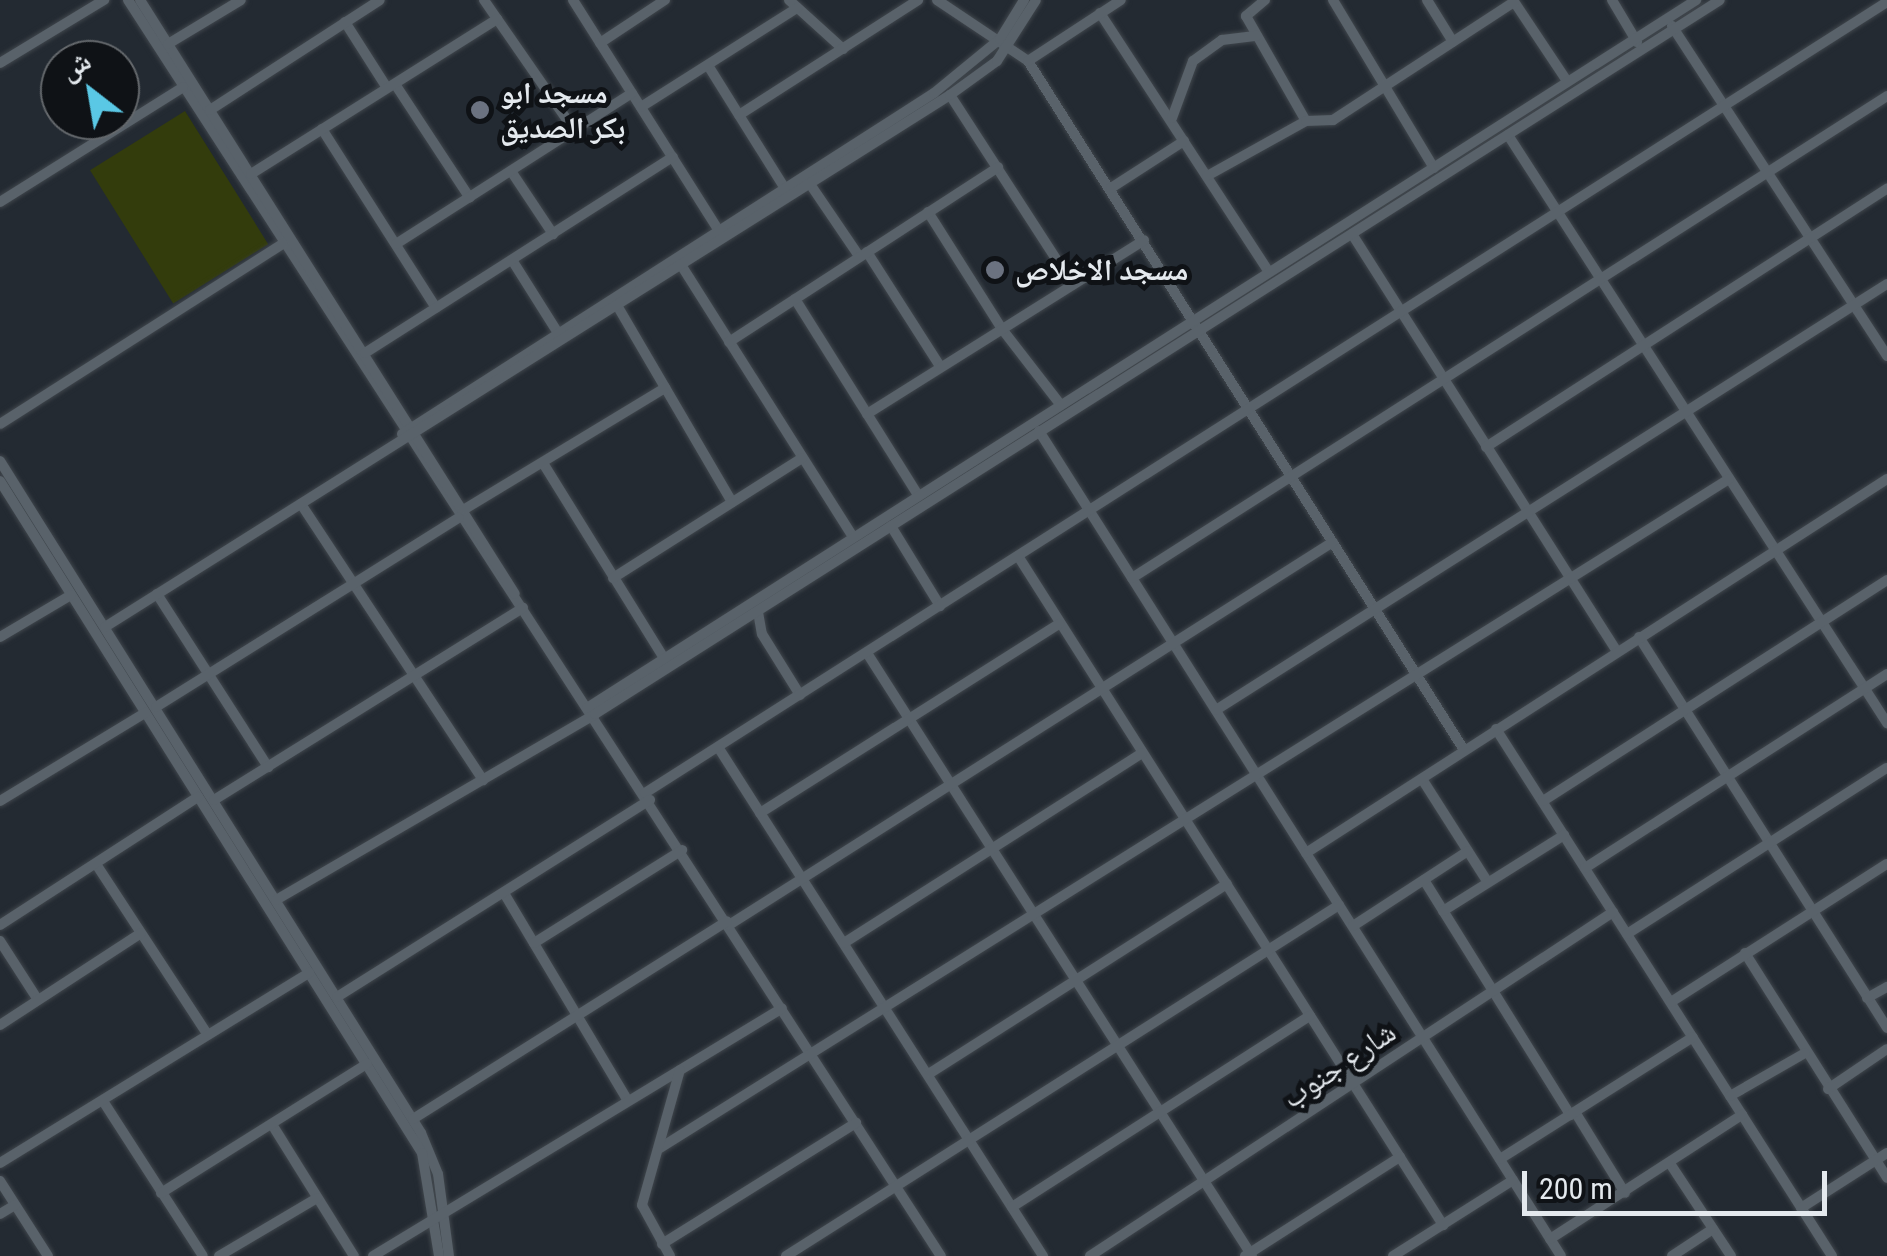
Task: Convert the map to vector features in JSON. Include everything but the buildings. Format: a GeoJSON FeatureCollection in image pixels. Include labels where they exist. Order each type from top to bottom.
{"type":"FeatureCollection","features":[{"type":"Feature","properties":{"kind":"street"},"geometry":{"type":"LineString","coordinates":[[0,63],[104,0]]}},
{"type":"Feature","properties":{"kind":"street"},"geometry":{"type":"LineString","coordinates":[[128,0],[283,244],[592,709],[940,1256]]}},
{"type":"Feature","properties":{"kind":"street"},"geometry":{"type":"LineString","coordinates":[[140,0],[364,353],[410,433]]}},
{"type":"Feature","properties":{"kind":"street"},"geometry":{"type":"LineString","coordinates":[[168,44],[241,0]]}},
{"type":"Feature","properties":{"kind":"street"},"geometry":{"type":"LineString","coordinates":[[210,110],[380,0]]}},
{"type":"Feature","properties":{"kind":"street"},"geometry":{"type":"LineString","coordinates":[[484,0],[574,130]]}},
{"type":"Feature","properties":{"kind":"street"},"geometry":{"type":"LineString","coordinates":[[573,0],[722,236]]}},
{"type":"Feature","properties":{"kind":"street"},"geometry":{"type":"LineString","coordinates":[[600,42],[664,0]]}},
{"type":"Feature","properties":{"kind":"street"},"geometry":{"type":"LineString","coordinates":[[739,115],[918,0]]}},
{"type":"Feature","properties":{"kind":"street"},"geometry":{"type":"LineString","coordinates":[[937,0],[1028,60],[1464,750]]}},
{"type":"Feature","properties":{"kind":"street"},"geometry":{"type":"LineString","coordinates":[[410,433],[683,268],[786,190],[1006,42],[1024,0]]}},
{"type":"Feature","properties":{"kind":"street"},"geometry":{"type":"LineString","coordinates":[[105,627],[394,445],[558,333],[810,184],[950,95],[1006,42],[1036,0]]}},
{"type":"Feature","properties":{"kind":"street"},"geometry":{"type":"LineString","coordinates":[[1028,60],[1120,0]]}},
{"type":"Feature","properties":{"kind":"street"},"geometry":{"type":"LineString","coordinates":[[1265,0],[1246,14],[1306,120]]}},
{"type":"Feature","properties":{"kind":"street"},"geometry":{"type":"LineString","coordinates":[[1333,0],[1434,168]]}},
{"type":"Feature","properties":{"kind":"street"},"geometry":{"type":"LineString","coordinates":[[1427,0],[1453,42]]}},
{"type":"Feature","properties":{"kind":"street"},"geometry":{"type":"LineString","coordinates":[[1612,0],[1639,44]]}},
{"type":"Feature","properties":{"kind":"street"},"geometry":{"type":"LineString","coordinates":[[276,900],[483,780],[664,658],[758,612],[841,552],[853,537],[1060,404],[1352,234],[1508,135],[1696,0]]}},
{"type":"Feature","properties":{"kind":"street"},"geometry":{"type":"LineString","coordinates":[[592,709],[1040,431],[1269,272],[1567,80],[1674,29],[1720,0]]}},
{"type":"Feature","properties":{"kind":"street"},"geometry":{"type":"LineString","coordinates":[[1207,176],[1306,120],[1333,120],[1514,1],[1567,80]]}},
{"type":"Feature","properties":{"kind":"street"},"geometry":{"type":"LineString","coordinates":[[337,997],[504,892],[718,747],[1887,2]]}},
{"type":"Feature","properties":{"kind":"street"},"geometry":{"type":"LineString","coordinates":[[641,107],[709,66],[793,4],[843,48]]}},
{"type":"Feature","properties":{"kind":"street"},"geometry":{"type":"LineString","coordinates":[[1100,14],[1172,118],[1269,272]]}},
{"type":"Feature","properties":{"kind":"street"},"geometry":{"type":"LineString","coordinates":[[1667,18],[1727,104],[1887,356]]}},
{"type":"Feature","properties":{"kind":"street"},"geometry":{"type":"LineString","coordinates":[[251,174],[497,20]]}},
{"type":"Feature","properties":{"kind":"street"},"geometry":{"type":"LineString","coordinates":[[345,22],[470,198]]}},
{"type":"Feature","properties":{"kind":"street"},"geometry":{"type":"LineString","coordinates":[[1172,118],[1193,61],[1222,40],[1257,36]]}},
{"type":"Feature","properties":{"kind":"street"},"geometry":{"type":"LineString","coordinates":[[709,66],[786,190]]}},
{"type":"Feature","properties":{"kind":"street"},"geometry":{"type":"LineString","coordinates":[[0,186],[4,200],[182,87]]}},
{"type":"Feature","properties":{"kind":"street"},"geometry":{"type":"LineString","coordinates":[[396,244],[632,94]]}},
{"type":"Feature","properties":{"kind":"street"},"geometry":{"type":"LineString","coordinates":[[950,95],[1072,284]]}},
{"type":"Feature","properties":{"kind":"street"},"geometry":{"type":"LineString","coordinates":[[1132,578],[1887,96]]}},
{"type":"Feature","properties":{"kind":"street"},"geometry":{"type":"LineString","coordinates":[[322,129],[436,308]]}},
{"type":"Feature","properties":{"kind":"street"},"geometry":{"type":"LineString","coordinates":[[1508,135],[1887,723]]}},
{"type":"Feature","properties":{"kind":"street"},"geometry":{"type":"LineString","coordinates":[[1111,188],[1184,141]]}},
{"type":"Feature","properties":{"kind":"street"},"geometry":{"type":"LineString","coordinates":[[364,353],[673,158]]}},
{"type":"Feature","properties":{"kind":"street"},"geometry":{"type":"LineString","coordinates":[[729,342],[998,167]]}},
{"type":"Feature","properties":{"kind":"street"},"geometry":{"type":"LineString","coordinates":[[512,170],[553,234]]}},
{"type":"Feature","properties":{"kind":"street"},"geometry":{"type":"LineString","coordinates":[[810,184],[940,366]]}},
{"type":"Feature","properties":{"kind":"street"},"geometry":{"type":"LineString","coordinates":[[1486,447],[1887,189]]}},
{"type":"Feature","properties":{"kind":"street"},"geometry":{"type":"LineString","coordinates":[[928,212],[1002,329],[1060,404]]}},
{"type":"Feature","properties":{"kind":"street"},"geometry":{"type":"LineString","coordinates":[[1352,234],[1617,652]]}},
{"type":"Feature","properties":{"kind":"street"},"geometry":{"type":"LineString","coordinates":[[867,414],[1144,240]]}},
{"type":"Feature","properties":{"kind":"street"},"geometry":{"type":"LineString","coordinates":[[0,424],[283,244]]}},
{"type":"Feature","properties":{"kind":"street"},"geometry":{"type":"LineString","coordinates":[[512,260],[558,333]]}},
{"type":"Feature","properties":{"kind":"street"},"geometry":{"type":"LineString","coordinates":[[683,268],[853,537]]}},
{"type":"Feature","properties":{"kind":"street"},"geometry":{"type":"LineString","coordinates":[[1216,710],[1887,284]]}},
{"type":"Feature","properties":{"kind":"street"},"geometry":{"type":"LineString","coordinates":[[795,299],[918,495]]}},
{"type":"Feature","properties":{"kind":"street"},"geometry":{"type":"LineString","coordinates":[[618,307],[732,502]]}},
{"type":"Feature","properties":{"kind":"street"},"geometry":{"type":"LineString","coordinates":[[0,801],[665,388]]}},
{"type":"Feature","properties":{"kind":"street"},"geometry":{"type":"LineString","coordinates":[[1040,431],[1500,1159],[1556,1254]]}},
{"type":"Feature","properties":{"kind":"street"},"geometry":{"type":"LineString","coordinates":[[613,578],[802,458]]}},
{"type":"Feature","properties":{"kind":"street"},"geometry":{"type":"LineString","coordinates":[[0,461],[105,627],[198,797],[427,1163],[448,1256]]}},
{"type":"Feature","properties":{"kind":"street"},"geometry":{"type":"LineString","coordinates":[[543,463],[664,658]]}},
{"type":"Feature","properties":{"kind":"street"},"geometry":{"type":"LineString","coordinates":[[660,1148],[887,1010],[1729,479]]}},
{"type":"Feature","properties":{"kind":"street"},"geometry":{"type":"LineString","coordinates":[[1306,853],[1887,479]]}},
{"type":"Feature","properties":{"kind":"street"},"geometry":{"type":"LineString","coordinates":[[0,481],[72,594],[214,800],[413,1119],[435,1162],[439,1256]]}},
{"type":"Feature","properties":{"kind":"street"},"geometry":{"type":"LineString","coordinates":[[301,504],[483,780]]}},
{"type":"Feature","properties":{"kind":"street"},"geometry":{"type":"LineString","coordinates":[[890,526],[940,606]]}},
{"type":"Feature","properties":{"kind":"street"},"geometry":{"type":"LineString","coordinates":[[413,1119],[1333,542]]}},
{"type":"Feature","properties":{"kind":"street"},"geometry":{"type":"LineString","coordinates":[[1018,556],[1442,1224]]}},
{"type":"Feature","properties":{"kind":"street"},"geometry":{"type":"LineString","coordinates":[[1542,801],[1887,580]]}},
{"type":"Feature","properties":{"kind":"street"},"geometry":{"type":"LineString","coordinates":[[0,636],[72,594]]}},
{"type":"Feature","properties":{"kind":"street"},"geometry":{"type":"LineString","coordinates":[[157,594],[268,767]]}},
{"type":"Feature","properties":{"kind":"street"},"geometry":{"type":"LineString","coordinates":[[214,800],[416,674],[520,603]]}},
{"type":"Feature","properties":{"kind":"street"},"geometry":{"type":"LineString","coordinates":[[758,612],[762,634],[800,696]]}},
{"type":"Feature","properties":{"kind":"street"},"geometry":{"type":"LineString","coordinates":[[760,814],[1059,624]]}},
{"type":"Feature","properties":{"kind":"street"},"geometry":{"type":"LineString","coordinates":[[1639,637],[1810,913],[1887,1028]]}},
{"type":"Feature","properties":{"kind":"street"},"geometry":{"type":"LineString","coordinates":[[867,653],[1121,1044],[1249,1255],[1400,1157]]}},
{"type":"Feature","properties":{"kind":"street"},"geometry":{"type":"LineString","coordinates":[[1585,868],[1887,674]]}},
{"type":"Feature","properties":{"kind":"street"},"geometry":{"type":"LineString","coordinates":[[1496,728],[1832,1256]]}},
{"type":"Feature","properties":{"kind":"street"},"geometry":{"type":"LineString","coordinates":[[718,747],[930,1073],[1042,1256]]}},
{"type":"Feature","properties":{"kind":"street"},"geometry":{"type":"LineString","coordinates":[[844,943],[1142,753]]}},
{"type":"Feature","properties":{"kind":"street"},"geometry":{"type":"LineString","coordinates":[[1627,934],[1887,768]]}},
{"type":"Feature","properties":{"kind":"street"},"geometry":{"type":"LineString","coordinates":[[1422,779],[1487,881]]}},
{"type":"Feature","properties":{"kind":"street"},"geometry":{"type":"LineString","coordinates":[[0,925],[198,797]]}},
{"type":"Feature","properties":{"kind":"street"},"geometry":{"type":"LineString","coordinates":[[1443,911],[1564,835]]}},
{"type":"Feature","properties":{"kind":"street"},"geometry":{"type":"LineString","coordinates":[[534,943],[682,850]]}},
{"type":"Feature","properties":{"kind":"street"},"geometry":{"type":"LineString","coordinates":[[1353,926],[1468,851]]}},
{"type":"Feature","properties":{"kind":"street"},"geometry":{"type":"LineString","coordinates":[[96,864],[208,1035]]}},
{"type":"Feature","properties":{"kind":"street"},"geometry":{"type":"LineString","coordinates":[[1670,1002],[1887,864]]}},
{"type":"Feature","properties":{"kind":"street"},"geometry":{"type":"LineString","coordinates":[[1424,880],[1490,991],[1625,1193]]}},
{"type":"Feature","properties":{"kind":"street"},"geometry":{"type":"LineString","coordinates":[[930,1073],[1226,884]]}},
{"type":"Feature","properties":{"kind":"street"},"geometry":{"type":"LineString","coordinates":[[504,892],[628,1102]]}},
{"type":"Feature","properties":{"kind":"street"},"geometry":{"type":"LineString","coordinates":[[786,1256],[1339,905]]}},
{"type":"Feature","properties":{"kind":"street","name":"شارع جنوب"},"geometry":{"type":"LineString","coordinates":[[1090,1256],[1355,1086],[1490,991],[1613,912]]}},
{"type":"Feature","properties":{"kind":"street"},"geometry":{"type":"LineString","coordinates":[[0,1025],[141,933]]}},
{"type":"Feature","properties":{"kind":"street"},"geometry":{"type":"LineString","coordinates":[[0,941],[38,1000]]}},
{"type":"Feature","properties":{"kind":"street"},"geometry":{"type":"LineString","coordinates":[[1745,954],[1887,1178]]}},
{"type":"Feature","properties":{"kind":"street"},"geometry":{"type":"LineString","coordinates":[[0,1163],[309,973]]}},
{"type":"Feature","properties":{"kind":"street"},"geometry":{"type":"LineString","coordinates":[[1867,998],[1887,987]]}},
{"type":"Feature","properties":{"kind":"street"},"geometry":{"type":"LineString","coordinates":[[373,1256],[782,1008]]}},
{"type":"Feature","properties":{"kind":"street"},"geometry":{"type":"LineString","coordinates":[[1012,1208],[1310,1016]]}},
{"type":"Feature","properties":{"kind":"street"},"geometry":{"type":"LineString","coordinates":[[1500,1159],[1692,1037]]}},
{"type":"Feature","properties":{"kind":"street"},"geometry":{"type":"LineString","coordinates":[[1828,1089],[1887,1049]]}},
{"type":"Feature","properties":{"kind":"street"},"geometry":{"type":"LineString","coordinates":[[1730,1096],[1805,1053]]}},
{"type":"Feature","properties":{"kind":"street"},"geometry":{"type":"LineString","coordinates":[[162,1193],[367,1064]]}},
{"type":"Feature","properties":{"kind":"street"},"geometry":{"type":"LineString","coordinates":[[670,1256],[642,1205],[680,1070]]}},
{"type":"Feature","properties":{"kind":"street"},"geometry":{"type":"LineString","coordinates":[[102,1100],[203,1256]]}},
{"type":"Feature","properties":{"kind":"street"},"geometry":{"type":"LineString","coordinates":[[1550,1239],[1742,1115]]}},
{"type":"Feature","properties":{"kind":"street"},"geometry":{"type":"LineString","coordinates":[[662,1244],[856,1124]]}},
{"type":"Feature","properties":{"kind":"street"},"geometry":{"type":"LineString","coordinates":[[273,1126],[354,1256]]}},
{"type":"Feature","properties":{"kind":"street"},"geometry":{"type":"LineString","coordinates":[[1801,1208],[1887,1153]]}},
{"type":"Feature","properties":{"kind":"street"},"geometry":{"type":"LineString","coordinates":[[1670,1165],[1730,1256]]}},
{"type":"Feature","properties":{"kind":"street"},"geometry":{"type":"LineString","coordinates":[[1394,1256],[1513,1180]]}},
{"type":"Feature","properties":{"kind":"street"},"geometry":{"type":"LineString","coordinates":[[0,1181],[48,1256]]}},
{"type":"Feature","properties":{"kind":"street"},"geometry":{"type":"LineString","coordinates":[[219,1256],[318,1198]]}},
{"type":"Feature","properties":{"kind":"street"},"geometry":{"type":"LineString","coordinates":[[0,1214],[15,1205]]}},
{"type":"Feature","properties":{"kind":"street"},"geometry":{"type":"LineString","coordinates":[[1672,1256],[1713,1229]]}},
{"type":"Feature","properties":{"kind":"green space"},"geometry":{"type":"Polygon","coordinates":[[[185,111],[268,244],[173,303],[90,170],[185,111]]]}},
{"type":"Feature","properties":{"kind":"place","name":"مسجد ابو بكر الصديق"},"geometry":{"type":"Point","coordinates":[480,110]}},
{"type":"Feature","properties":{"kind":"place","name":"مسجد الاخلاص"},"geometry":{"type":"Point","coordinates":[995,270]}}]}
